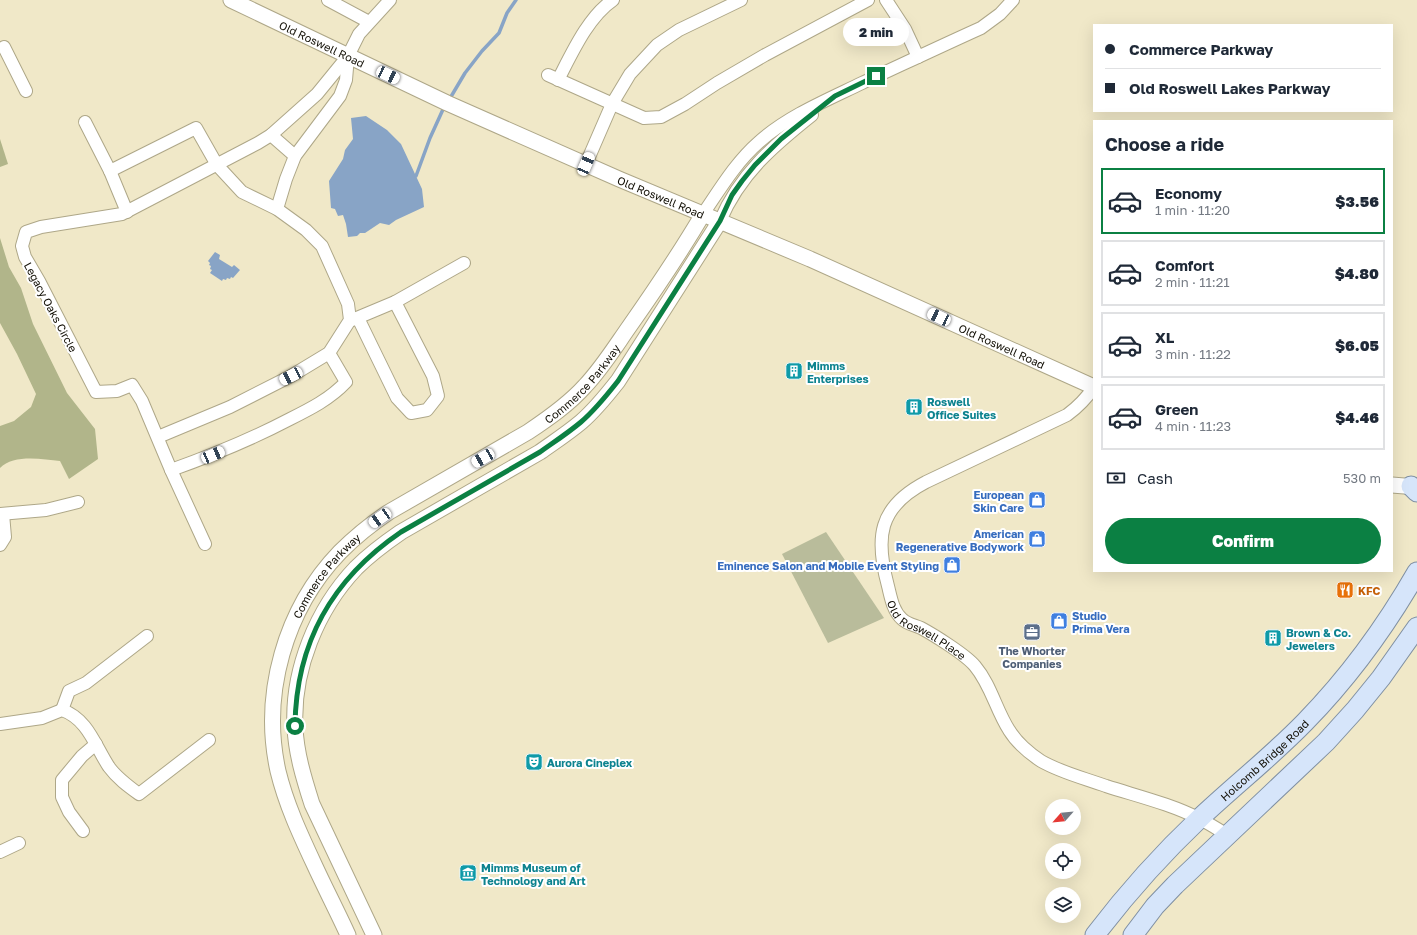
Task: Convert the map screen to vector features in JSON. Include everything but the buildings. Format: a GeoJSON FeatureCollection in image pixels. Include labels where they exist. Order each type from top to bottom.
{"type":"FeatureCollection","features":[{"type":"Feature","properties":{"kind":"main road","name":"Holcomb Bridge Road"},"geometry":{"type":"LineString","coordinates":[[1095,935],[1133,888],[1200,819],[1278,748],[1332,693],[1358,661],[1382,627],[1417,572]]}},
{"type":"Feature","properties":{"kind":"main road"},"geometry":{"type":"LineString","coordinates":[[1133,935],[1155,906],[1176,885],[1330,738],[1381,678],[1417,627]]}},
{"type":"Feature","properties":{"kind":"street","name":"Old Roswell Road"},"geometry":{"type":"LineString","coordinates":[[231,0],[454,106],[883,291],[1093,387]]}},
{"type":"Feature","properties":{"kind":"street"},"geometry":{"type":"LineString","coordinates":[[328,0],[369,22]]}},
{"type":"Feature","properties":{"kind":"street"},"geometry":{"type":"LineString","coordinates":[[277,209],[295,156],[340,96],[346,80],[348,56],[359,34],[390,0]]}},
{"type":"Feature","properties":{"kind":"street"},"geometry":{"type":"LineString","coordinates":[[613,0],[607,4],[589,25],[570,57],[553,78],[644,118],[661,118],[765,55],[868,0]]}},
{"type":"Feature","properties":{"kind":"street"},"geometry":{"type":"LineString","coordinates":[[586,164],[612,104],[630,74],[657,45],[679,30],[740,0]]}},
{"type":"Feature","properties":{"kind":"street"},"geometry":{"type":"LineString","coordinates":[[886,0],[905,30],[918,57]]}},
{"type":"Feature","properties":{"kind":"street"},"geometry":{"type":"LineString","coordinates":[[703,214],[732,171],[758,142],[792,119],[835,96],[980,28],[1000,14],[1013,0]]}},
{"type":"Feature","properties":{"kind":"street"},"geometry":{"type":"LineString","coordinates":[[2,44],[26,91]]}},
{"type":"Feature","properties":{"kind":"street","name":"Legacy Oaks Circle"},"geometry":{"type":"LineString","coordinates":[[205,544],[171,470],[142,400],[132,385],[117,391],[96,392],[39,281],[25,257],[22,246],[26,232],[41,227],[122,214],[217,165],[271,135],[317,94],[348,56]]}},
{"type":"Feature","properties":{"kind":"street"},"geometry":{"type":"LineString","coordinates":[[720,221],[732,195],[755,165],[781,139],[835,96]]}},
{"type":"Feature","properties":{"kind":"street"},"geometry":{"type":"LineString","coordinates":[[85,122],[110,171],[127,212]]}},
{"type":"Feature","properties":{"kind":"street"},"geometry":{"type":"LineString","coordinates":[[110,171],[196,128],[217,165],[242,192],[277,209],[306,230],[322,246],[354,319],[397,398],[411,413],[427,410],[438,396],[433,376],[395,302]]}},
{"type":"Feature","properties":{"kind":"street"},"geometry":{"type":"LineString","coordinates":[[271,135],[295,156]]}},
{"type":"Feature","properties":{"kind":"street","name":"Commerce Parkway"},"geometry":{"type":"LineString","coordinates":[[348,935],[291,812],[278,771],[274,750],[272,703],[275,679],[286,642],[297,613],[324,570],[355,538],[371,525],[389,512],[547,420],[585,386],[601,368],[657,288],[703,214]]}},
{"type":"Feature","properties":{"kind":"street","name":"Commerce Parkway"},"geometry":{"type":"LineString","coordinates":[[374,935],[312,804],[297,747],[295,705],[298,683],[310,642],[318,623],[342,584],[384,543],[540,452],[582,422],[618,381],[720,221]]}},
{"type":"Feature","properties":{"kind":"street"},"geometry":{"type":"LineString","coordinates":[[158,436],[230,407],[291,376],[329,353],[354,319],[395,302],[464,263]]}},
{"type":"Feature","properties":{"kind":"street"},"geometry":{"type":"LineString","coordinates":[[171,470],[255,438],[336,393],[346,382],[329,353]]}},
{"type":"Feature","properties":{"kind":"street","name":"Old Roswell Place"},"geometry":{"type":"LineString","coordinates":[[1093,388],[1086,399],[1067,415],[926,482],[900,499],[890,512],[884,526],[881,541],[884,572],[893,605],[897,614],[903,620],[933,635],[973,664],[986,683],[1008,729],[1018,742],[1029,752],[1058,770],[1170,807],[1200,819],[1229,836]]}},
{"type":"Feature","properties":{"kind":"street"},"geometry":{"type":"LineString","coordinates":[[1393,485],[1415,489]]}},
{"type":"Feature","properties":{"kind":"street"},"geometry":{"type":"LineString","coordinates":[[0,545],[5,537],[1,514],[46,510],[78,502]]}},
{"type":"Feature","properties":{"kind":"street"},"geometry":{"type":"LineString","coordinates":[[0,724],[42,718],[62,710],[69,691],[86,683],[147,636]]}},
{"type":"Feature","properties":{"kind":"street"},"geometry":{"type":"LineString","coordinates":[[62,710],[78,719],[89,731],[109,767],[120,780],[139,794],[209,740]]}},
{"type":"Feature","properties":{"kind":"street"},"geometry":{"type":"LineString","coordinates":[[83,831],[69,812],[62,797],[62,780],[82,756],[96,744]]}},
{"type":"Feature","properties":{"kind":"street"},"geometry":{"type":"LineString","coordinates":[[0,852],[19,843]]}},
{"type":"Feature","properties":{"kind":"green space"},"geometry":{"type":"Polygon","coordinates":[[[0,139],[8,164],[0,167],[0,139]]]}},
{"type":"Feature","properties":{"kind":"green space"},"geometry":{"type":"Polygon","coordinates":[[[0,238],[9,267],[21,288],[33,324],[67,393],[95,429],[98,459],[69,479],[60,461],[28,458],[12,461],[0,468],[0,426],[14,421],[31,407],[36,394],[0,323],[0,238]]]}},
{"type":"Feature","properties":{"kind":"green space"},"geometry":{"type":"Polygon","coordinates":[[[826,532],[884,618],[828,643],[782,554],[826,532]]]}},
{"type":"Feature","properties":{"kind":"water"},"geometry":{"type":"Polygon","coordinates":[[[366,116],[387,130],[401,144],[422,189],[424,207],[396,220],[389,225],[380,223],[365,233],[348,237],[343,215],[338,216],[335,209],[331,208],[329,181],[343,159],[345,150],[353,139],[351,118],[366,116]]]}},
{"type":"Feature","properties":{"kind":"water"},"geometry":{"type":"Polygon","coordinates":[[[215,252],[220,255],[219,259],[232,267],[234,265],[240,270],[233,278],[227,278],[226,280],[223,279],[222,281],[210,273],[212,270],[210,269],[211,266],[209,265],[210,263],[208,261],[215,252]]]}},
{"type":"Feature","properties":{"kind":"waterway"},"geometry":{"type":"LineString","coordinates":[[449,100],[465,73],[482,51],[499,33],[507,13],[516,0]]}},
{"type":"Feature","properties":{"kind":"waterway"},"geometry":{"type":"LineString","coordinates":[[416,176],[430,138],[445,105]]}},
{"type":"Feature","properties":{"kind":"place","name":"Mimms Enterprises"},"geometry":{"type":"Point","coordinates":[794,371]}},
{"type":"Feature","properties":{"kind":"place","name":"Roswell Office Suites"},"geometry":{"type":"Point","coordinates":[914,407]}},
{"type":"Feature","properties":{"kind":"place","name":"European Skin Care"},"geometry":{"type":"Point","coordinates":[1037,500]}},
{"type":"Feature","properties":{"kind":"place","name":"American Regenerative Bodywork"},"geometry":{"type":"Point","coordinates":[1037,539]}},
{"type":"Feature","properties":{"kind":"place","name":"Eminence Salon and Mobile Event Styling"},"geometry":{"type":"Point","coordinates":[952,565]}},
{"type":"Feature","properties":{"kind":"place","name":"KFC"},"geometry":{"type":"Point","coordinates":[1345,590]}},
{"type":"Feature","properties":{"kind":"place","name":"Studio Prima Vera"},"geometry":{"type":"Point","coordinates":[1059,621]}},
{"type":"Feature","properties":{"kind":"place","name":"The Whorter Companies"},"geometry":{"type":"Point","coordinates":[1032,632]}},
{"type":"Feature","properties":{"kind":"place","name":"Brown & Co. Jewelers"},"geometry":{"type":"Point","coordinates":[1273,638]}},
{"type":"Feature","properties":{"kind":"place","name":"Aurora Cineplex"},"geometry":{"type":"Point","coordinates":[534,762]}},
{"type":"Feature","properties":{"kind":"place","name":"Mimms Museum of Technology and Art"},"geometry":{"type":"Point","coordinates":[468,873]}},
{"type":"Feature","properties":{"kind":"route"},"geometry":{"type":"LineString","coordinates":[[295,726],[295,705],[303,663],[318,623],[342,584],[384,543],[540,452],[582,422],[618,381],[720,221],[732,195],[755,165],[781,139],[835,96],[876,76]]}}]}
